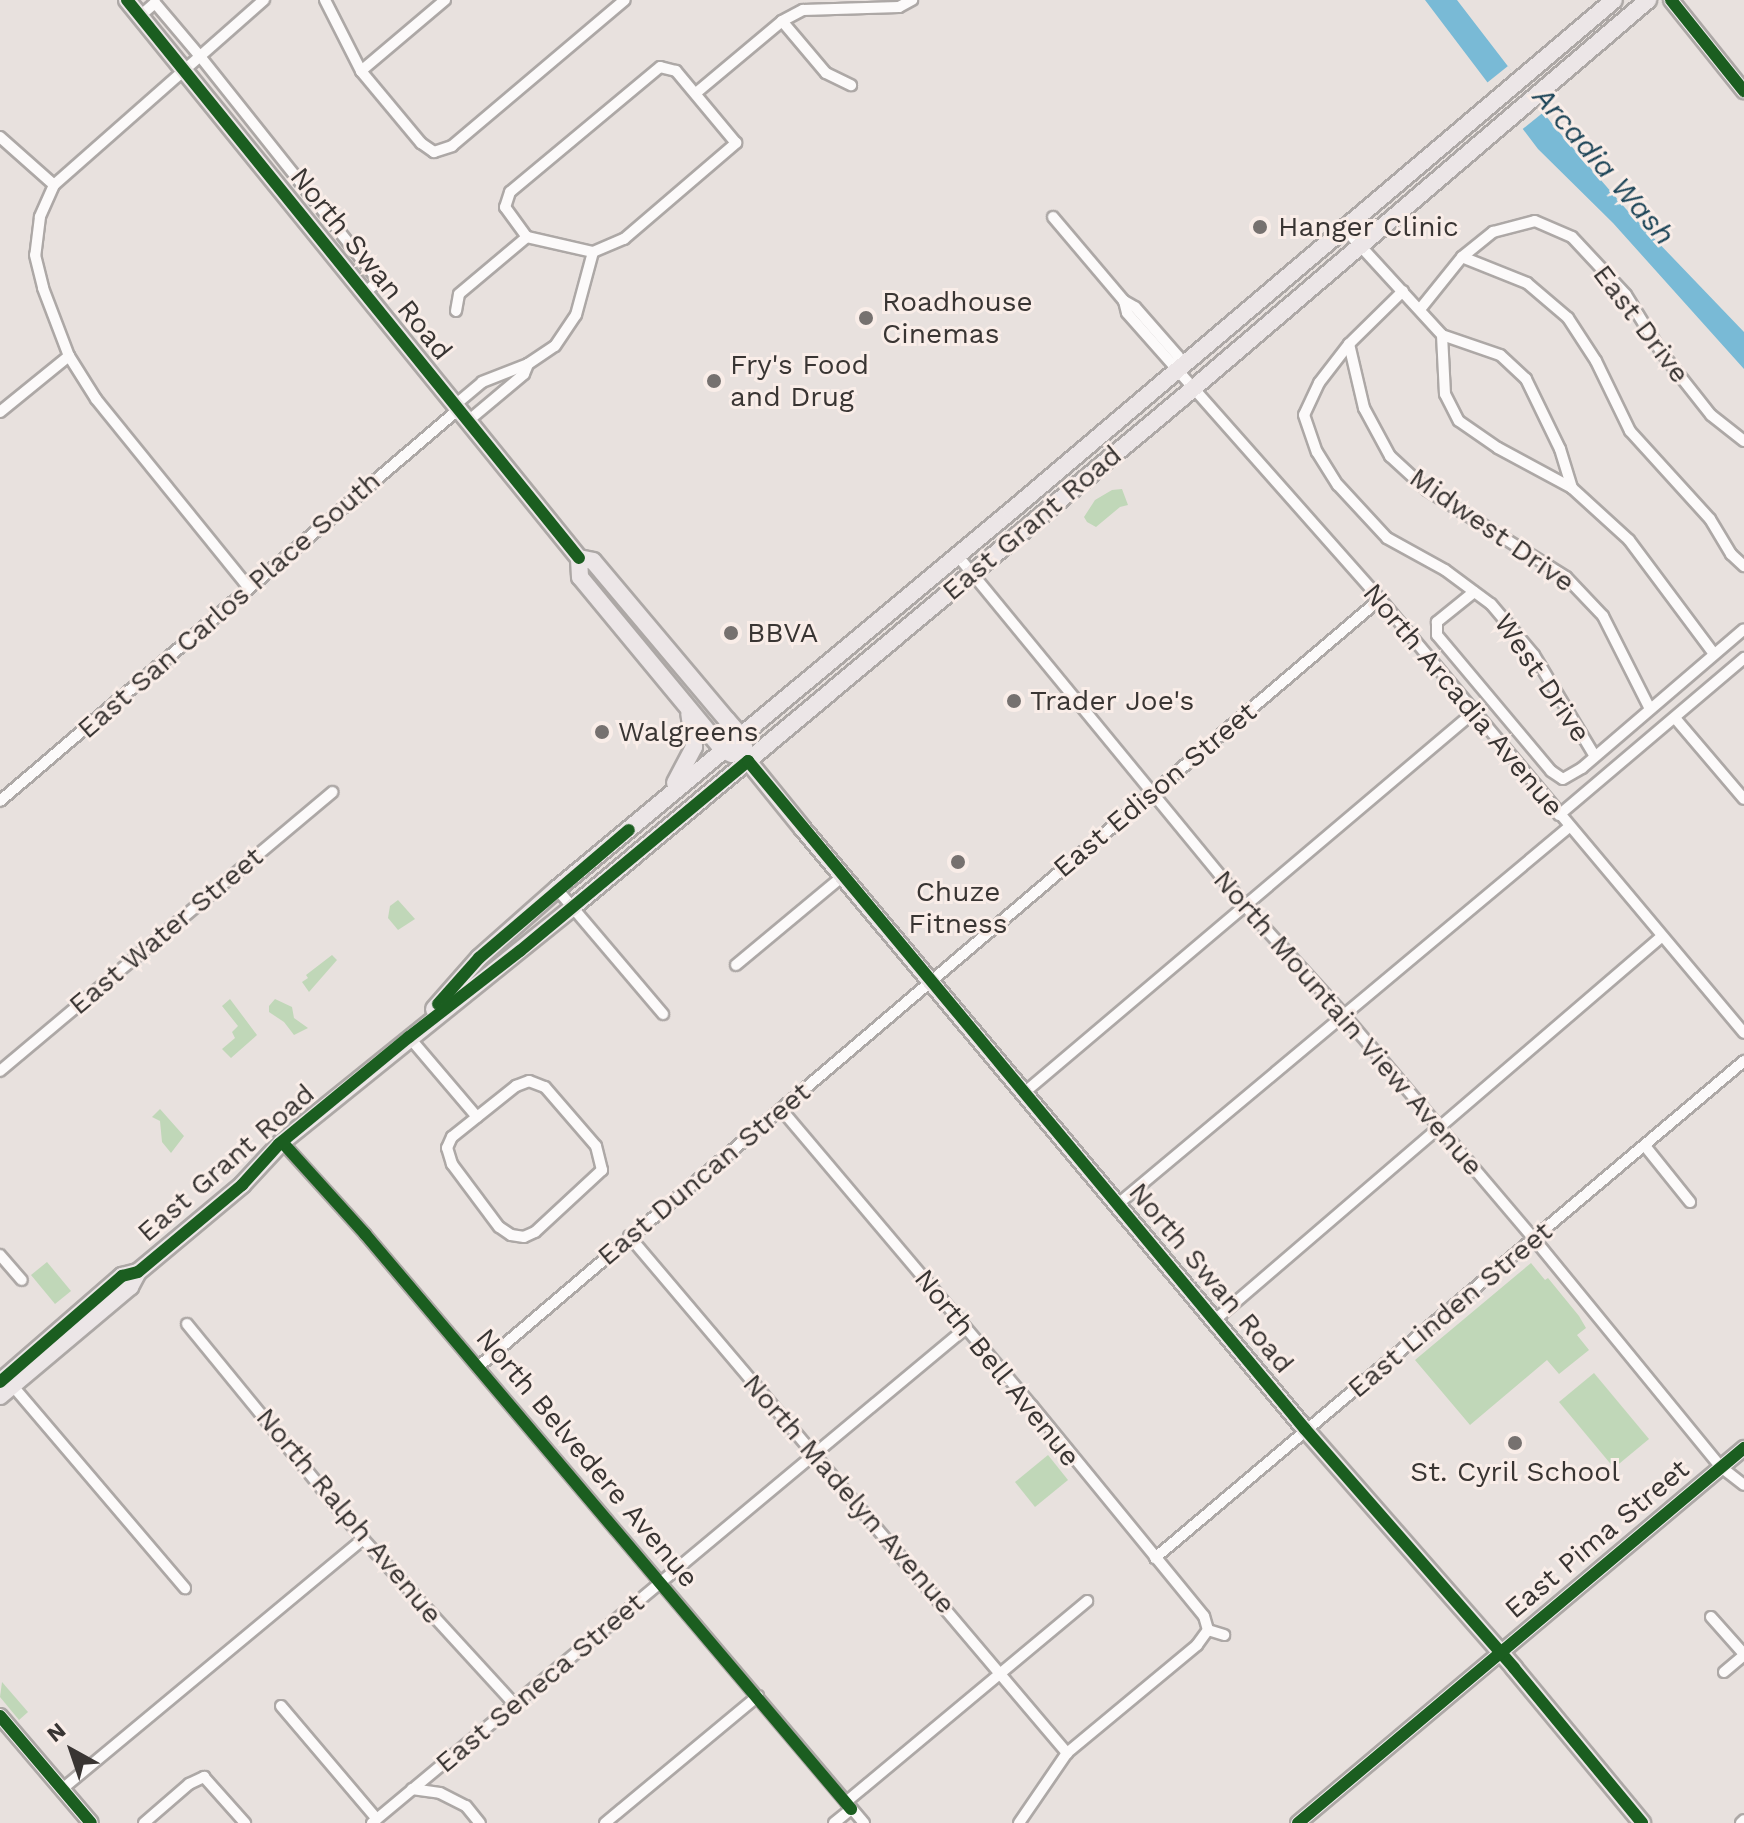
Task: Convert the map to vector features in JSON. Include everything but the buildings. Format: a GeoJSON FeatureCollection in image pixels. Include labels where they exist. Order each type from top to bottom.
{"type":"FeatureCollection","features":[{"type":"Feature","properties":{"kind":"main road","name":"North Swan Road"},"geometry":{"type":"LineString","coordinates":[[127,0],[579,558],[580,577],[723,750],[748,761]]}},
{"type":"Feature","properties":{"kind":"main road","name":"East Grant Road"},"geometry":{"type":"LineString","coordinates":[[409,1037],[479,958],[557,889],[1180,369],[1614,0]]}},
{"type":"Feature","properties":{"kind":"main road","name":"East Grant Road"},"geometry":{"type":"LineString","coordinates":[[4,1388],[130,1287],[138,1272],[242,1185],[282,1142],[748,761],[1195,387],[1648,0]]}},
{"type":"Feature","properties":{"kind":"main road","name":"North Swan Road"},"geometry":{"type":"LineString","coordinates":[[579,558],[593,561],[741,736],[748,761],[843,876],[1305,1429],[1499,1651],[1642,1823]]}},
{"type":"Feature","properties":{"kind":"main road"},"geometry":{"type":"LineString","coordinates":[[661,803],[692,756],[695,735],[687,707]]}},
{"type":"Feature","properties":{"kind":"street"},"geometry":{"type":"LineString","coordinates":[[249,588],[96,399],[69,356],[43,288],[35,255],[40,217],[54,185],[264,0]]}},
{"type":"Feature","properties":{"kind":"street"},"geometry":{"type":"LineString","coordinates":[[325,0],[361,71],[433,157],[452,146],[625,0]]}},
{"type":"Feature","properties":{"kind":"street"},"geometry":{"type":"LineString","coordinates":[[361,71],[445,0]]}},
{"type":"Feature","properties":{"kind":"street"},"geometry":{"type":"LineString","coordinates":[[696,93],[782,21],[803,10],[882,4],[899,7],[912,0]]}},
{"type":"Feature","properties":{"kind":"street"},"geometry":{"type":"LineString","coordinates":[[1671,0],[1744,91]]}},
{"type":"Feature","properties":{"kind":"street","name":"North Swan Road"},"geometry":{"type":"LineString","coordinates":[[140,16],[155,3],[199,55],[379,281],[364,293]]}},
{"type":"Feature","properties":{"kind":"street"},"geometry":{"type":"LineString","coordinates":[[782,21],[826,73],[851,85]]}},
{"type":"Feature","properties":{"kind":"street"},"geometry":{"type":"LineString","coordinates":[[660,67],[673,68],[736,143],[624,239],[593,252],[527,237],[505,207],[512,190],[660,67]]}},
{"type":"Feature","properties":{"kind":"street"},"geometry":{"type":"LineString","coordinates":[[0,137],[54,185]]}},
{"type":"Feature","properties":{"kind":"street","name":"North Arcadia Avenue"},"geometry":{"type":"LineString","coordinates":[[1053,217],[1124,301],[1135,307],[1178,356],[1180,369],[1195,387],[1291,501],[1380,599],[1744,1033]]}},
{"type":"Feature","properties":{"kind":"street","name":"East Drive"},"geometry":{"type":"LineString","coordinates":[[1421,308],[1462,257],[1493,232],[1535,221],[1572,237],[1626,295],[1662,353],[1711,415],[1744,441]]}},
{"type":"Feature","properties":{"kind":"street"},"geometry":{"type":"LineString","coordinates":[[1344,228],[1421,308],[1442,335],[1445,394],[1459,421],[1498,448],[1572,488],[1629,540],[1714,654]]}},
{"type":"Feature","properties":{"kind":"street"},"geometry":{"type":"LineString","coordinates":[[456,311],[459,294],[527,237]]}},
{"type":"Feature","properties":{"kind":"street"},"geometry":{"type":"LineString","coordinates":[[461,412],[482,382],[528,364],[555,346],[568,331],[576,315],[593,252]]}},
{"type":"Feature","properties":{"kind":"street"},"geometry":{"type":"LineString","coordinates":[[1462,257],[1527,283],[1568,318],[1596,361],[1630,431],[1710,519],[1731,554],[1744,566]]}},
{"type":"Feature","properties":{"kind":"street","name":"West Drive"},"geometry":{"type":"LineString","coordinates":[[1403,291],[1349,344],[1319,383],[1304,415],[1317,452],[1338,485],[1387,538],[1445,570],[1491,604],[1534,655],[1594,755]]}},
{"type":"Feature","properties":{"kind":"street"},"geometry":{"type":"LineString","coordinates":[[1442,335],[1482,347],[1520,372],[1560,449],[1572,488]]}},
{"type":"Feature","properties":{"kind":"street","name":"Midwest Drive"},"geometry":{"type":"LineString","coordinates":[[1349,344],[1364,408],[1390,456],[1427,490],[1566,577],[1603,616],[1650,709]]}},
{"type":"Feature","properties":{"kind":"street"},"geometry":{"type":"LineString","coordinates":[[0,412],[69,356]]}},
{"type":"Feature","properties":{"kind":"street"},"geometry":{"type":"LineString","coordinates":[[461,412],[524,374],[528,364]]}},
{"type":"Feature","properties":{"kind":"street","name":"East San Carlos Place South"},"geometry":{"type":"LineString","coordinates":[[0,801],[461,412]]}},
{"type":"Feature","properties":{"kind":"street","name":"North Mountain View Avenue"},"geometry":{"type":"LineString","coordinates":[[957,555],[1244,905],[1344,1015],[1535,1240],[1721,1467],[1744,1485]]}},
{"type":"Feature","properties":{"kind":"street"},"geometry":{"type":"LineString","coordinates":[[1474,592],[1437,622],[1441,640],[1551,771],[1569,778],[1744,629]]}},
{"type":"Feature","properties":{"kind":"street","name":"East Edison Street"},"geometry":{"type":"LineString","coordinates":[[931,982],[1380,599]]}},
{"type":"Feature","properties":{"kind":"street"},"geometry":{"type":"LineString","coordinates":[[1559,815],[1744,658]]}},
{"type":"Feature","properties":{"kind":"street"},"geometry":{"type":"LineString","coordinates":[[1025,1092],[1474,712]]}},
{"type":"Feature","properties":{"kind":"street"},"geometry":{"type":"LineString","coordinates":[[1675,718],[1744,799]]}},
{"type":"Feature","properties":{"kind":"street","name":"East Water Street"},"geometry":{"type":"LineString","coordinates":[[0,1071],[333,792]]}},
{"type":"Feature","properties":{"kind":"street"},"geometry":{"type":"LineString","coordinates":[[1118,1204],[1569,827]]}},
{"type":"Feature","properties":{"kind":"street"},"geometry":{"type":"LineString","coordinates":[[736,965],[843,876]]}},
{"type":"Feature","properties":{"kind":"street"},"geometry":{"type":"LineString","coordinates":[[557,889],[663,1014]]}},
{"type":"Feature","properties":{"kind":"street"},"geometry":{"type":"LineString","coordinates":[[1216,1319],[1661,937]]}},
{"type":"Feature","properties":{"kind":"street","name":"East Duncan Street"},"geometry":{"type":"LineString","coordinates":[[478,1367],[931,982]]}},
{"type":"Feature","properties":{"kind":"street"},"geometry":{"type":"LineString","coordinates":[[409,1037],[477,1117]]}},
{"type":"Feature","properties":{"kind":"street","name":"East Linden Street"},"geometry":{"type":"LineString","coordinates":[[1155,1558],[1744,1061]]}},
{"type":"Feature","properties":{"kind":"street"},"geometry":{"type":"LineString","coordinates":[[536,1083],[549,1091],[596,1146],[602,1170],[535,1232],[524,1237],[511,1235],[499,1227],[448,1156],[452,1137],[477,1117],[516,1086],[536,1083]]}},
{"type":"Feature","properties":{"kind":"street","name":"North Bell Avenue"},"geometry":{"type":"LineString","coordinates":[[781,1109],[1204,1616],[1208,1630]]}},
{"type":"Feature","properties":{"kind":"street","name":"North Belvedere Avenue"},"geometry":{"type":"LineString","coordinates":[[282,1142],[478,1367],[864,1823]]}},
{"type":"Feature","properties":{"kind":"street"},"geometry":{"type":"LineString","coordinates":[[1645,1146],[1690,1202]]}},
{"type":"Feature","properties":{"kind":"street","name":"North Madelyn Avenue"},"geometry":{"type":"LineString","coordinates":[[629,1236],[1002,1672],[1067,1753]]}},
{"type":"Feature","properties":{"kind":"street"},"geometry":{"type":"LineString","coordinates":[[0,1255],[22,1280]]}},
{"type":"Feature","properties":{"kind":"street","name":"North Ralph Avenue"},"geometry":{"type":"LineString","coordinates":[[187,1324],[363,1539],[514,1704]]}},
{"type":"Feature","properties":{"kind":"street","name":"East Seneca Street"},"geometry":{"type":"LineString","coordinates":[[375,1821],[966,1328]]}},
{"type":"Feature","properties":{"kind":"street"},"geometry":{"type":"LineString","coordinates":[[4,1388],[185,1588]]}},
{"type":"Feature","properties":{"kind":"street","name":"East Pima Street"},"geometry":{"type":"LineString","coordinates":[[1298,1823],[1744,1448]]}},
{"type":"Feature","properties":{"kind":"street"},"geometry":{"type":"LineString","coordinates":[[61,1790],[363,1539]]}},
{"type":"Feature","properties":{"kind":"street"},"geometry":{"type":"LineString","coordinates":[[834,1823],[848,1805],[1087,1601]]}},
{"type":"Feature","properties":{"kind":"street"},"geometry":{"type":"LineString","coordinates":[[1711,1617],[1744,1655],[1724,1672]]}},
{"type":"Feature","properties":{"kind":"street"},"geometry":{"type":"LineString","coordinates":[[1019,1823],[1067,1753],[1197,1645],[1208,1630],[1224,1635]]}},
{"type":"Feature","properties":{"kind":"street"},"geometry":{"type":"LineString","coordinates":[[605,1823],[758,1696]]}},
{"type":"Feature","properties":{"kind":"street"},"geometry":{"type":"LineString","coordinates":[[281,1706],[375,1821]]}},
{"type":"Feature","properties":{"kind":"street"},"geometry":{"type":"LineString","coordinates":[[0,1716],[91,1823]]}},
{"type":"Feature","properties":{"kind":"street"},"geometry":{"type":"LineString","coordinates":[[144,1823],[189,1784],[204,1777],[245,1823]]}},
{"type":"Feature","properties":{"kind":"street"},"geometry":{"type":"LineString","coordinates":[[412,1789],[440,1793],[466,1806],[480,1823]]}},
{"type":"Feature","properties":{"kind":"green space"},"geometry":{"type":"Polygon","coordinates":[[[1122,489],[1128,505],[1120,507],[1096,527],[1087,522],[1084,517],[1095,500],[1112,490],[1122,489]]]}},
{"type":"Feature","properties":{"kind":"green space"},"geometry":{"type":"Polygon","coordinates":[[[398,900],[415,919],[398,930],[388,918],[390,906],[398,900]]]}},
{"type":"Feature","properties":{"kind":"green space"},"geometry":{"type":"Polygon","coordinates":[[[332,955],[337,960],[309,992],[302,982],[308,978],[306,975],[332,955]]]}},
{"type":"Feature","properties":{"kind":"green space"},"geometry":{"type":"Polygon","coordinates":[[[230,999],[257,1035],[231,1058],[222,1049],[235,1038],[232,1032],[238,1026],[222,1006],[230,999]]]}},
{"type":"Feature","properties":{"kind":"green space"},"geometry":{"type":"Polygon","coordinates":[[[275,999],[292,1007],[294,1018],[308,1028],[294,1035],[284,1022],[269,1012],[269,1006],[275,999]]]}},
{"type":"Feature","properties":{"kind":"green space"},"geometry":{"type":"Polygon","coordinates":[[[160,1109],[184,1136],[171,1153],[162,1142],[160,1121],[152,1117],[160,1109]]]}},
{"type":"Feature","properties":{"kind":"green space"},"geometry":{"type":"Polygon","coordinates":[[[47,1262],[71,1291],[55,1304],[31,1275],[47,1262]]]}},
{"type":"Feature","properties":{"kind":"green space"},"geometry":{"type":"Polygon","coordinates":[[[1531,1263],[1545,1280],[1548,1278],[1579,1316],[1586,1328],[1577,1335],[1589,1350],[1559,1374],[1547,1360],[1470,1425],[1415,1360],[1531,1263]]]}},
{"type":"Feature","properties":{"kind":"green space"},"geometry":{"type":"Polygon","coordinates":[[[1594,1373],[1649,1439],[1614,1468],[1559,1402],[1594,1373]]]}},
{"type":"Feature","properties":{"kind":"green space"},"geometry":{"type":"Polygon","coordinates":[[[1048,1455],[1068,1480],[1035,1507],[1015,1482],[1048,1455]]]}},
{"type":"Feature","properties":{"kind":"green space"},"geometry":{"type":"Polygon","coordinates":[[[2,1682],[28,1712],[19,1720],[0,1697],[2,1682]]]}},
{"type":"Feature","properties":{"kind":"water","name":"Arcadia Wash"},"geometry":{"type":"Polygon","coordinates":[[[1425,0],[1457,0],[1553,125],[1626,209],[1744,332],[1744,369],[1613,223],[1538,149],[1425,0]]]}},
{"type":"Feature","properties":{"kind":"pier"},"geometry":{"type":"Polygon","coordinates":[[[1508,66],[1545,111],[1519,132],[1483,86],[1508,66]]]}},
{"type":"Feature","properties":{"kind":"cycle path"},"geometry":{"type":"LineString","coordinates":[[127,0],[579,558]]}},
{"type":"Feature","properties":{"kind":"cycle path"},"geometry":{"type":"LineString","coordinates":[[1671,0],[1744,91]]}},
{"type":"Feature","properties":{"kind":"cycle path"},"geometry":{"type":"LineString","coordinates":[[0,1382],[122,1276],[138,1272],[242,1185],[279,1144],[520,951],[748,761],[1305,1429],[1514,1668],[1642,1823]]}},
{"type":"Feature","properties":{"kind":"cycle path"},"geometry":{"type":"LineString","coordinates":[[438,1004],[479,958],[629,830]]}},
{"type":"Feature","properties":{"kind":"cycle path"},"geometry":{"type":"LineString","coordinates":[[282,1142],[365,1234],[851,1809]]}},
{"type":"Feature","properties":{"kind":"cycle path"},"geometry":{"type":"LineString","coordinates":[[1298,1823],[1744,1448]]}},
{"type":"Feature","properties":{"kind":"cycle path"},"geometry":{"type":"LineString","coordinates":[[0,1716],[91,1823]]}},
{"type":"Feature","properties":{"kind":"place","name":"Hanger Clinic"},"geometry":{"type":"Point","coordinates":[1260,227]}},
{"type":"Feature","properties":{"kind":"place","name":"Roadhouse Cinemas"},"geometry":{"type":"Point","coordinates":[866,318]}},
{"type":"Feature","properties":{"kind":"place","name":"Fry's Food and Drug"},"geometry":{"type":"Point","coordinates":[714,381]}},
{"type":"Feature","properties":{"kind":"place","name":"BBVA"},"geometry":{"type":"Point","coordinates":[731,633]}},
{"type":"Feature","properties":{"kind":"place","name":"Trader Joe's"},"geometry":{"type":"Point","coordinates":[1014,701]}},
{"type":"Feature","properties":{"kind":"place","name":"Walgreens"},"geometry":{"type":"Point","coordinates":[602,732]}},
{"type":"Feature","properties":{"kind":"place","name":"Chuze Fitness"},"geometry":{"type":"Point","coordinates":[958,862]}},
{"type":"Feature","properties":{"kind":"place","name":"St. Cyril School"},"geometry":{"type":"Point","coordinates":[1515,1443]}}]}
